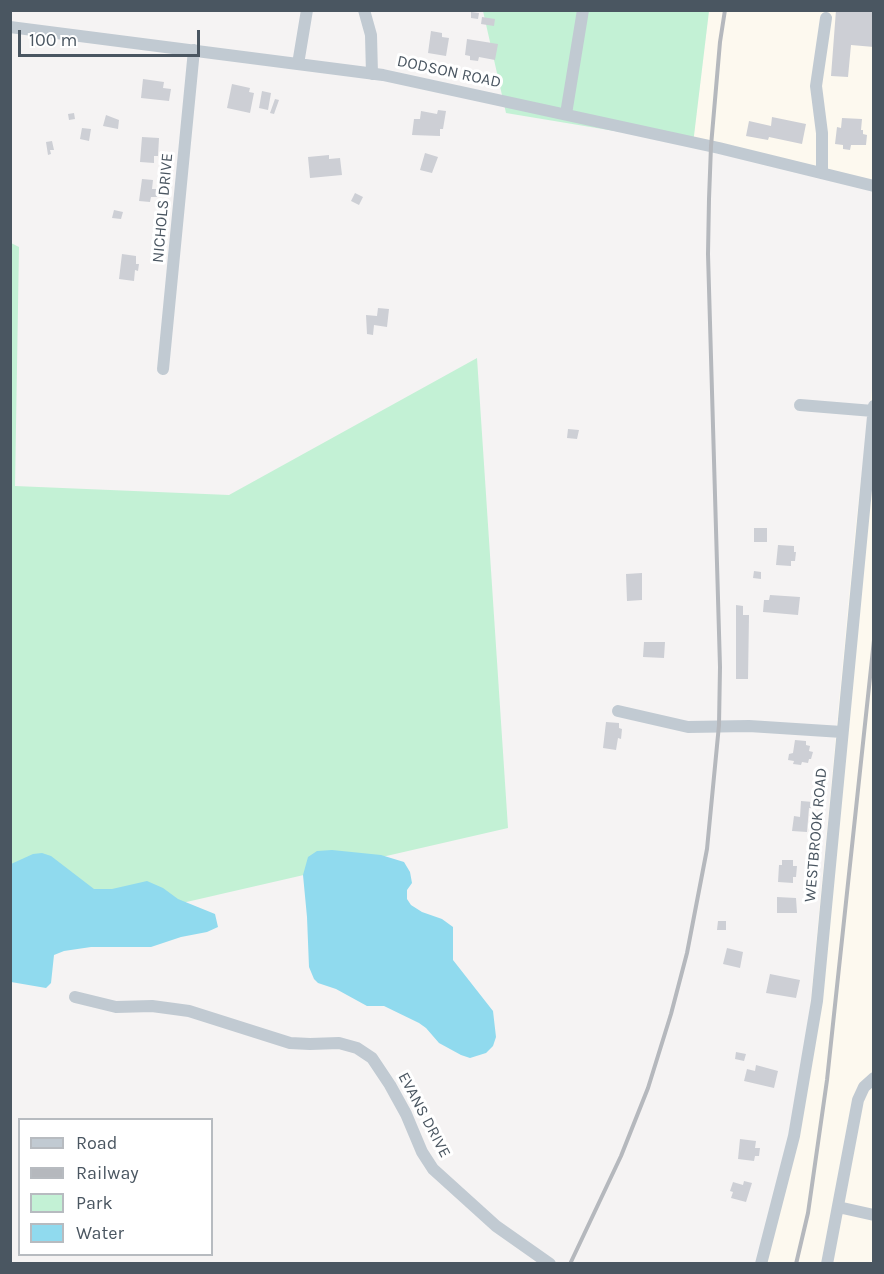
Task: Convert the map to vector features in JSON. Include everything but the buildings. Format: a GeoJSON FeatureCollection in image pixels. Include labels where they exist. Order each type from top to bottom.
{"type":"FeatureCollection","features":[{"type":"Feature","properties":{"kind":"street"},"geometry":{"type":"LineString","coordinates":[[298,64],[307,10]]}},
{"type":"Feature","properties":{"kind":"street"},"geometry":{"type":"LineString","coordinates":[[352,10],[365,15],[370,35],[372,74]]}},
{"type":"Feature","properties":{"kind":"street"},"geometry":{"type":"LineString","coordinates":[[566,114],[584,10]]}},
{"type":"Feature","properties":{"kind":"street"},"geometry":{"type":"LineString","coordinates":[[822,173],[822,133],[816,86],[826,18]]}},
{"type":"Feature","properties":{"kind":"street","name":"DODSON ROAD"},"geometry":{"type":"LineString","coordinates":[[10,27],[372,74],[719,148],[873,186]]}},
{"type":"Feature","properties":{"kind":"street","name":"NICHOLS DRIVE"},"geometry":{"type":"LineString","coordinates":[[163,369],[194,50]]}},
{"type":"Feature","properties":{"kind":"street"},"geometry":{"type":"LineString","coordinates":[[800,405],[873,411]]}},
{"type":"Feature","properties":{"kind":"street","name":"WESTBROOK ROAD"},"geometry":{"type":"LineString","coordinates":[[761,1263],[794,1136],[817,1001],[873,406]]}},
{"type":"Feature","properties":{"kind":"street"},"geometry":{"type":"LineString","coordinates":[[618,711],[688,727],[749,726],[842,732]]}},
{"type":"Feature","properties":{"kind":"street","name":"EVANS DRIVE"},"geometry":{"type":"LineString","coordinates":[[75,997],[116,1007],[152,1006],[189,1011],[290,1043],[339,1043],[357,1048],[372,1058],[390,1084],[433,1170],[496,1226],[550,1263]]}},
{"type":"Feature","properties":{"kind":"street"},"geometry":{"type":"LineString","coordinates":[[827,1263],[858,1100],[864,1088],[873,1078]]}},
{"type":"Feature","properties":{"kind":"street"},"geometry":{"type":"LineString","coordinates":[[838,1207],[873,1215]]}},
{"type":"Feature","properties":{"kind":"shaded area"},"geometry":{"type":"Polygon","coordinates":[[[709,11],[873,11],[873,189],[693,144],[709,11]]]}},
{"type":"Feature","properties":{"kind":"shaded area"},"geometry":{"type":"Polygon","coordinates":[[[873,355],[873,1263],[763,1264],[797,1145],[856,522],[872,388],[873,355]]]}},
{"type":"Feature","properties":{"kind":"green space"},"geometry":{"type":"Polygon","coordinates":[[[483,11],[709,11],[693,144],[506,113],[483,11]]]}},
{"type":"Feature","properties":{"kind":"green space"},"geometry":{"type":"Polygon","coordinates":[[[11,243],[19,247],[15,486],[229,495],[477,358],[508,828],[156,909],[11,946],[11,243]]]}},
{"type":"Feature","properties":{"kind":"water"},"geometry":{"type":"Polygon","coordinates":[[[332,850],[381,855],[404,862],[410,872],[412,883],[407,890],[407,899],[411,905],[422,912],[442,919],[453,927],[453,960],[493,1011],[496,1037],[493,1046],[486,1053],[470,1058],[461,1055],[439,1043],[419,1023],[384,1006],[367,1006],[314,979],[309,967],[303,875],[308,857],[317,851],[332,850]]]}},
{"type":"Feature","properties":{"kind":"water"},"geometry":{"type":"Polygon","coordinates":[[[42,853],[51,856],[94,889],[112,889],[147,881],[163,888],[178,899],[215,914],[218,927],[151,947],[91,947],[64,951],[54,955],[51,983],[46,988],[11,982],[11,864],[33,854],[42,853]]]}},
{"type":"Feature","properties":{"kind":"railway"},"geometry":{"type":"LineString","coordinates":[[570,1264],[621,1156],[648,1088],[687,953],[707,849],[719,725],[720,667],[708,254],[709,199],[711,146],[725,10]]}},
{"type":"Feature","properties":{"kind":"railway"},"geometry":{"type":"LineString","coordinates":[[796,1264],[808,1213],[827,1080],[874,640]]}}]}
